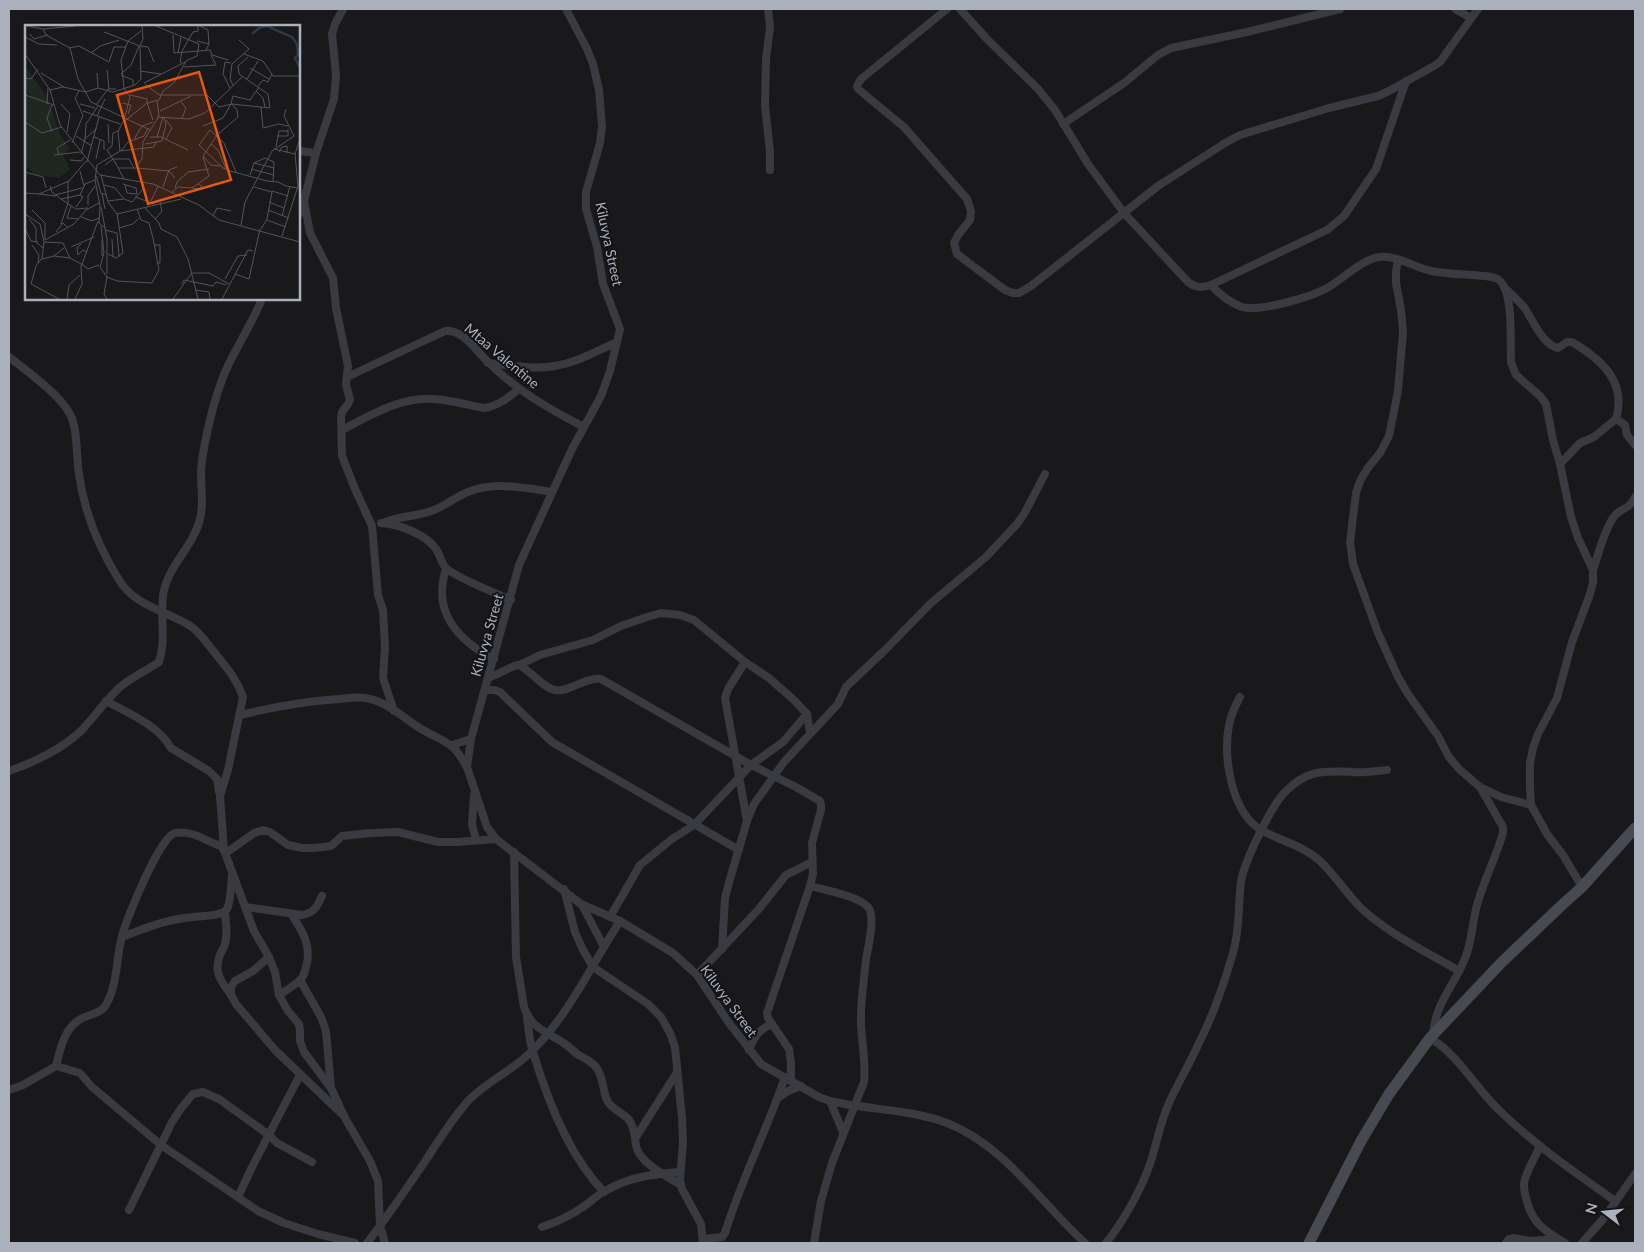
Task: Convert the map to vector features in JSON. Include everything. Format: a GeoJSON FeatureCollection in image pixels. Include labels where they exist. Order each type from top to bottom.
{"type":"FeatureCollection","features":[{"type":"Feature","properties":{"kind":"street"},"geometry":{"type":"LineString","coordinates":[[300,211],[316,153],[334,99],[336,75],[332,34],[343,9]]}},
{"type":"Feature","properties":{"kind":"street","name":"Kiluvya Street"},"geometry":{"type":"LineString","coordinates":[[566,9],[587,49],[593,64],[599,90],[602,127],[600,143],[586,192],[586,209],[597,247],[603,284],[620,329],[610,371],[601,396],[552,492],[519,565],[511,600],[471,738],[467,768],[487,827],[496,839],[582,904],[620,921],[673,953],[697,976],[729,1023],[761,1064],[830,1101],[918,1116],[945,1123],[966,1132],[988,1147],[1011,1168],[1085,1243]]}},
{"type":"Feature","properties":{"kind":"street"},"geometry":{"type":"LineString","coordinates":[[768,9],[770,27],[766,59],[766,106],[770,170]]}},
{"type":"Feature","properties":{"kind":"street"},"geometry":{"type":"LineString","coordinates":[[947,9],[861,79],[857,86],[858,89],[904,127],[967,199],[971,212],[970,220],[954,243],[958,254],[998,286],[1012,293],[1019,293],[1031,286],[1158,186],[1232,139],[1329,108],[1378,96],[1441,61],[1478,9]]}},
{"type":"Feature","properties":{"kind":"street"},"geometry":{"type":"LineString","coordinates":[[960,9],[987,39],[1038,89],[1055,110],[1088,164],[1124,213],[1188,282],[1203,288],[1326,230],[1344,216],[1376,169],[1406,81]]}},
{"type":"Feature","properties":{"kind":"street"},"geometry":{"type":"LineString","coordinates":[[1063,124],[1124,83],[1158,55],[1171,48],[1340,9]]}},
{"type":"Feature","properties":{"kind":"street"},"geometry":{"type":"LineString","coordinates":[[1455,9],[1471,18]]}},
{"type":"Feature","properties":{"kind":"street"},"geometry":{"type":"LineString","coordinates":[[300,151],[316,153]]}},
{"type":"Feature","properties":{"kind":"street"},"geometry":{"type":"LineString","coordinates":[[304,201],[310,233],[333,278],[336,308],[348,366],[346,384],[350,400],[342,412],[342,456],[372,526],[378,595],[383,610],[385,646],[383,678],[394,711]]}},
{"type":"Feature","properties":{"kind":"street"},"geometry":{"type":"LineString","coordinates":[[1211,285],[1220,294],[1240,306],[1254,308],[1311,296],[1328,288],[1376,258],[1385,257],[1433,271],[1492,277],[1499,280],[1524,308],[1546,342],[1554,348],[1558,348],[1567,342],[1572,342],[1602,363],[1614,380],[1620,395],[1620,408],[1616,419],[1594,437],[1580,443],[1560,464]]}},
{"type":"Feature","properties":{"kind":"street"},"geometry":{"type":"LineString","coordinates":[[1398,260],[1396,283],[1403,332],[1398,391],[1388,436],[1380,453],[1360,481],[1356,494],[1350,542],[1353,564],[1378,633],[1408,694],[1438,736],[1449,756],[1459,769],[1480,787],[1496,795],[1531,805]]}},
{"type":"Feature","properties":{"kind":"street"},"geometry":{"type":"LineString","coordinates":[[1503,286],[1509,310],[1513,370],[1546,404],[1571,517],[1578,538],[1593,570]]}},
{"type":"Feature","properties":{"kind":"street"},"geometry":{"type":"LineString","coordinates":[[9,771],[34,762],[69,741],[128,680],[159,662],[164,636],[162,612],[164,590],[194,537],[200,520],[202,505],[202,458],[222,379],[262,300]]}},
{"type":"Feature","properties":{"kind":"street","name":"Mtaa Valentine"},"geometry":{"type":"LineString","coordinates":[[347,377],[437,335],[451,331],[458,334],[519,389],[549,409],[584,427]]}},
{"type":"Feature","properties":{"kind":"street"},"geometry":{"type":"LineString","coordinates":[[488,362],[540,368],[556,366],[582,358],[617,342]]}},
{"type":"Feature","properties":{"kind":"street"},"geometry":{"type":"LineString","coordinates":[[9,357],[42,384],[63,404],[70,414],[73,423],[78,473],[84,502],[94,531],[120,582],[142,603],[195,629],[229,669],[239,686],[243,697],[228,770],[220,796]]}},
{"type":"Feature","properties":{"kind":"street"},"geometry":{"type":"LineString","coordinates":[[342,430],[388,407],[408,400],[433,399],[484,408],[502,402],[519,389]]}},
{"type":"Feature","properties":{"kind":"street"},"geometry":{"type":"LineString","coordinates":[[1616,419],[1624,425],[1627,435],[1635,445]]}},
{"type":"Feature","properties":{"kind":"street"},"geometry":{"type":"LineString","coordinates":[[722,949],[726,898],[747,821],[754,804],[774,776],[810,733],[838,704],[848,684],[885,650],[931,603],[1000,543],[1024,514],[1045,474]]}},
{"type":"Feature","properties":{"kind":"street"},"geometry":{"type":"LineString","coordinates":[[372,526],[393,518],[428,512],[468,492],[481,488],[511,487],[552,492]]}},
{"type":"Feature","properties":{"kind":"street"},"geometry":{"type":"LineString","coordinates":[[1582,887],[1563,854],[1547,834],[1531,805],[1530,787],[1533,748],[1538,734],[1557,698],[1572,642],[1589,597],[1593,570],[1602,541],[1617,512],[1632,504],[1635,497]]}},
{"type":"Feature","properties":{"kind":"street"},"geometry":{"type":"LineString","coordinates":[[383,523],[412,532],[431,543],[446,569],[511,600]]}},
{"type":"Feature","properties":{"kind":"street"},"geometry":{"type":"LineString","coordinates":[[446,569],[441,587],[444,606],[448,616],[470,646],[494,659]]}},
{"type":"Feature","properties":{"kind":"street"},"geometry":{"type":"LineString","coordinates":[[489,678],[540,655],[587,642],[621,626],[661,613],[680,615],[694,620],[793,699],[807,714],[810,733]]}},
{"type":"Feature","properties":{"kind":"street"},"geometry":{"type":"LineString","coordinates":[[746,662],[725,694],[747,821]]}},
{"type":"Feature","properties":{"kind":"street"},"geometry":{"type":"LineString","coordinates":[[519,665],[555,690],[563,690],[589,679],[601,679],[751,765],[816,798],[821,805],[812,843],[810,886],[767,1013],[768,1018],[789,1049],[791,1063],[788,1079],[738,1191],[725,1233],[722,1237],[704,1241],[701,1224],[681,1186],[679,1172],[682,1118],[674,1047],[670,1032],[661,1017],[648,1004],[594,967],[583,950],[575,932],[564,889]]}},
{"type":"Feature","properties":{"kind":"street"},"geometry":{"type":"LineString","coordinates":[[485,690],[500,692],[552,742],[739,850]]}},
{"type":"Feature","properties":{"kind":"street"},"geometry":{"type":"LineString","coordinates":[[1240,697],[1232,712],[1227,738],[1230,777],[1241,810],[1262,831],[1307,851],[1320,861],[1361,908],[1381,924],[1459,971]]}},
{"type":"Feature","properties":{"kind":"street"},"geometry":{"type":"LineString","coordinates":[[240,714],[315,700],[370,698],[394,711],[422,730],[452,745],[461,756],[467,768]]}},
{"type":"Feature","properties":{"kind":"street"},"geometry":{"type":"LineString","coordinates":[[106,702],[137,718],[160,734],[172,748],[209,771],[218,782],[225,851],[232,873],[254,931],[275,972],[279,995],[288,1011],[299,1024],[300,1041],[304,1052],[331,1088],[345,1118],[370,1160],[378,1181],[380,1226],[385,1243]]}},
{"type":"Feature","properties":{"kind":"street"},"geometry":{"type":"LineString","coordinates":[[610,916],[640,865],[652,853],[694,825],[751,765],[783,742],[807,714]]}},
{"type":"Feature","properties":{"kind":"street"},"geometry":{"type":"LineString","coordinates":[[452,745],[471,738]]}},
{"type":"Feature","properties":{"kind":"street"},"geometry":{"type":"LineString","coordinates":[[1106,1243],[1139,1189],[1149,1166],[1169,1103],[1199,1045],[1212,1014],[1233,951],[1239,922],[1242,880],[1246,865],[1269,816],[1286,790],[1317,772],[1332,770],[1368,772],[1387,770]]}},
{"type":"Feature","properties":{"kind":"street"},"geometry":{"type":"LineString","coordinates":[[1432,1037],[1436,1016],[1469,949],[1476,908],[1503,833],[1503,827],[1480,787]]}},
{"type":"Feature","properties":{"kind":"street"},"geometry":{"type":"LineString","coordinates":[[474,790],[472,824],[476,840]]}},
{"type":"Feature","properties":{"kind":"street"},"geometry":{"type":"LineString","coordinates":[[1309,1243],[1361,1141],[1390,1094],[1432,1037],[1502,962],[1582,887],[1635,828]]}},
{"type":"Feature","properties":{"kind":"street"},"geometry":{"type":"LineString","coordinates":[[225,851],[262,830],[270,832],[288,845],[302,848],[331,846],[342,836],[371,833],[398,832],[438,842],[496,839]]}},
{"type":"Feature","properties":{"kind":"street"},"geometry":{"type":"LineString","coordinates":[[56,1066],[61,1045],[73,1024],[84,1017],[99,1012],[107,1002],[114,985],[122,937],[138,894],[167,837],[176,833],[193,834],[221,846],[225,851]]}},
{"type":"Feature","properties":{"kind":"street"},"geometry":{"type":"LineString","coordinates":[[514,852],[516,957],[532,1051],[576,1158],[604,1192]]}},
{"type":"Feature","properties":{"kind":"street"},"geometry":{"type":"LineString","coordinates":[[697,976],[758,910],[786,875],[812,862]]}},
{"type":"Feature","properties":{"kind":"street"},"geometry":{"type":"LineString","coordinates":[[122,937],[175,919],[216,915],[225,912],[228,909],[232,873]]}},
{"type":"Feature","properties":{"kind":"street"},"geometry":{"type":"LineString","coordinates":[[810,886],[860,901],[870,908],[871,914],[861,1024],[865,1071],[864,1082],[832,1163],[821,1201],[814,1243]]}},
{"type":"Feature","properties":{"kind":"street"},"geometry":{"type":"LineString","coordinates":[[245,908],[302,916],[316,910],[322,896]]}},
{"type":"Feature","properties":{"kind":"street"},"geometry":{"type":"LineString","coordinates":[[582,904],[604,947]]}},
{"type":"Feature","properties":{"kind":"street"},"geometry":{"type":"LineString","coordinates":[[225,912],[227,935],[217,966],[221,981],[236,1004],[261,1035],[345,1118]]}},
{"type":"Feature","properties":{"kind":"street"},"geometry":{"type":"LineString","coordinates":[[279,995],[300,980],[308,963],[308,945],[305,936],[292,915]]}},
{"type":"Feature","properties":{"kind":"street"},"geometry":{"type":"LineString","coordinates":[[367,1243],[468,1101],[488,1083],[532,1051],[548,1034],[594,967],[620,921]]}},
{"type":"Feature","properties":{"kind":"street"},"geometry":{"type":"LineString","coordinates":[[230,995],[231,987],[235,981],[253,971],[269,957]]}},
{"type":"Feature","properties":{"kind":"street"},"geometry":{"type":"LineString","coordinates":[[300,980],[321,1017],[326,1031],[331,1088]]}},
{"type":"Feature","properties":{"kind":"street"},"geometry":{"type":"LineString","coordinates":[[526,1015],[532,1023],[567,1045],[596,1067],[602,1076],[607,1100],[611,1106],[630,1121],[639,1153],[646,1162],[681,1186]]}},
{"type":"Feature","properties":{"kind":"street"},"geometry":{"type":"LineString","coordinates":[[749,1050],[758,1032],[772,1024]]}},
{"type":"Feature","properties":{"kind":"street"},"geometry":{"type":"LineString","coordinates":[[1432,1037],[1445,1047],[1461,1064],[1498,1109],[1517,1128],[1615,1201]]}},
{"type":"Feature","properties":{"kind":"street"},"geometry":{"type":"LineString","coordinates":[[9,1090],[23,1085],[56,1066],[80,1073],[92,1087],[161,1145],[258,1211],[284,1223],[356,1243]]}},
{"type":"Feature","properties":{"kind":"street"},"geometry":{"type":"LineString","coordinates":[[636,1137],[676,1074]]}},
{"type":"Feature","properties":{"kind":"street"},"geometry":{"type":"LineString","coordinates":[[238,1197],[300,1075]]}},
{"type":"Feature","properties":{"kind":"street"},"geometry":{"type":"LineString","coordinates":[[778,1098],[788,1091],[801,1086]]}},
{"type":"Feature","properties":{"kind":"street"},"geometry":{"type":"LineString","coordinates":[[129,1210],[172,1122],[193,1094],[203,1092],[219,1099],[269,1135],[277,1143],[312,1162]]}},
{"type":"Feature","properties":{"kind":"street"},"geometry":{"type":"LineString","coordinates":[[830,1101],[843,1132]]}},
{"type":"Feature","properties":{"kind":"street"},"geometry":{"type":"LineString","coordinates":[[1540,1146],[1525,1179],[1524,1188],[1529,1211],[1538,1225],[1565,1243]]}},
{"type":"Feature","properties":{"kind":"street"},"geometry":{"type":"LineString","coordinates":[[542,1227],[559,1221],[584,1207],[604,1192],[637,1177],[679,1172]]}},
{"type":"Feature","properties":{"kind":"street"},"geometry":{"type":"LineString","coordinates":[[1582,1243],[1604,1218],[1635,1174]]}},
{"type":"Feature","properties":{"kind":"street"},"geometry":{"type":"LineString","coordinates":[[1506,1243],[1514,1238],[1530,1240],[1557,1238]]}}]}
